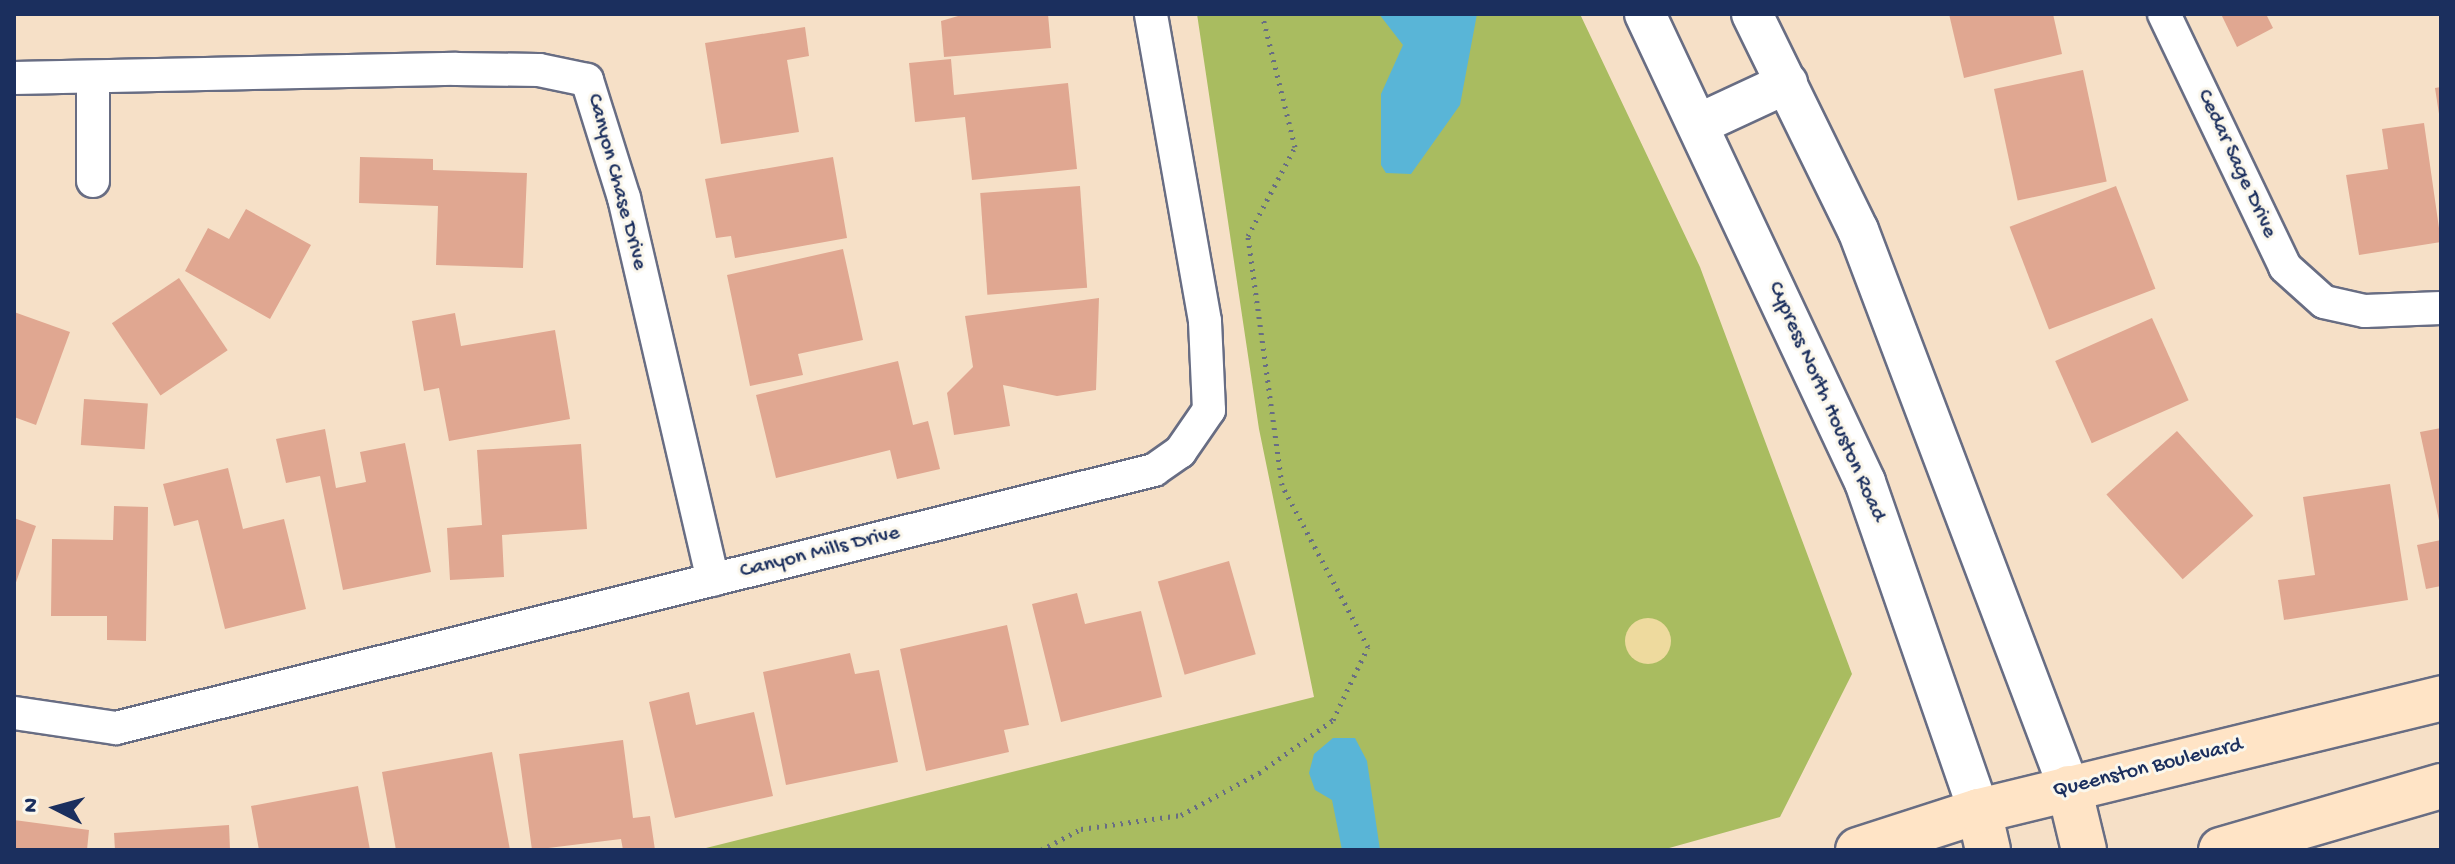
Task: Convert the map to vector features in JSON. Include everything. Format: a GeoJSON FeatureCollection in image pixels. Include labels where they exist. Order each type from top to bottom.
{"type":"FeatureCollection","features":[{"type":"Feature","properties":{"kind":"main road","name":"Queenston Boulevard"},"geometry":{"type":"LineString","coordinates":[[1858,850],[1984,831],[2069,788],[2441,698]]}},
{"type":"Feature","properties":{"kind":"main road"},"geometry":{"type":"LineString","coordinates":[[2221,850],[2441,786]]}},
{"type":"Feature","properties":{"kind":"main road"},"geometry":{"type":"LineString","coordinates":[[2069,788],[2084,850]]}},
{"type":"Feature","properties":{"kind":"street","name":"Canyon Mills Drive"},"geometry":{"type":"LineString","coordinates":[[14,713],[116,728],[1154,470],[1180,452],[1209,410],[1205,321],[1151,14]]}},
{"type":"Feature","properties":{"kind":"street","name":"Cypress North Houston Road"},"geometry":{"type":"LineString","coordinates":[[1645,14],[1701,123],[1865,482],[1984,831]]}},
{"type":"Feature","properties":{"kind":"street"},"geometry":{"type":"LineString","coordinates":[[1752,14],[1858,230],[2069,788]]}},
{"type":"Feature","properties":{"kind":"street","name":"Cedar Sage Drive"},"geometry":{"type":"LineString","coordinates":[[2164,14],[2285,267],[2324,302],[2365,311],[2441,308]]}},
{"type":"Feature","properties":{"kind":"street","name":"Canyon Chase Drive"},"geometry":{"type":"LineString","coordinates":[[14,78],[456,69],[539,70],[587,80],[624,198],[713,580]]}},
{"type":"Feature","properties":{"kind":"street"},"geometry":{"type":"LineString","coordinates":[[93,78],[93,181]]}},
{"type":"Feature","properties":{"kind":"street"},"geometry":{"type":"LineString","coordinates":[[1701,123],[1787,83]]}},
{"type":"Feature","properties":{"kind":"path"},"geometry":{"type":"LineString","coordinates":[[1041,850],[1081,829],[1181,815],[1259,773],[1333,720],[1368,647],[1282,485],[1248,236],[1295,147],[1262,14]]}},
{"type":"Feature","properties":{"kind":"path"},"geometry":{"type":"LineString","coordinates":[[789,850],[820,850]]}},
{"type":"Feature","properties":{"kind":"green space"},"geometry":{"type":"Polygon","coordinates":[[[1197,14],[1580,14],[1700,267],[1852,674],[1780,817],[1662,850],[698,850],[1314,697],[1259,429],[1197,14]]]}},
{"type":"Feature","properties":{"kind":"sand"},"geometry":{"type":"Polygon","coordinates":[[[1648,618],[1664,625],[1671,641],[1664,657],[1648,664],[1632,657],[1625,641],[1632,625],[1648,618]]]}},
{"type":"Feature","properties":{"kind":"water"},"geometry":{"type":"Polygon","coordinates":[[[1379,14],[1477,14],[1460,105],[1411,174],[1386,173],[1381,165],[1381,94],[1403,45],[1379,14]]]}},
{"type":"Feature","properties":{"kind":"water"},"geometry":{"type":"Polygon","coordinates":[[[1333,738],[1355,738],[1367,761],[1380,850],[1342,850],[1332,800],[1315,790],[1309,773],[1314,754],[1333,738]]]}},
{"type":"Feature","properties":{"kind":"building"},"geometry":{"type":"Polygon","coordinates":[[[965,14],[1048,14],[1051,48],[944,57],[941,21],[965,14]]]}},
{"type":"Feature","properties":{"kind":"building"},"geometry":{"type":"Polygon","coordinates":[[[1949,14],[2053,14],[2062,54],[1964,78],[1949,14]]]}},
{"type":"Feature","properties":{"kind":"building"},"geometry":{"type":"Polygon","coordinates":[[[2221,14],[2266,14],[2273,28],[2237,47],[2221,14]]]}},
{"type":"Feature","properties":{"kind":"building"},"geometry":{"type":"Polygon","coordinates":[[[805,27],[809,56],[787,60],[799,132],[721,144],[705,43],[805,27]]]}},
{"type":"Feature","properties":{"kind":"building"},"geometry":{"type":"Polygon","coordinates":[[[951,59],[954,95],[1068,83],[1077,169],[972,180],[965,117],[915,122],[909,63],[951,59]]]}},
{"type":"Feature","properties":{"kind":"building"},"geometry":{"type":"Polygon","coordinates":[[[2083,70],[2107,182],[2018,200],[1994,89],[2083,70]]]}},
{"type":"Feature","properties":{"kind":"building"},"geometry":{"type":"Polygon","coordinates":[[[2441,87],[2441,114],[2439,114],[2435,88],[2441,87]]]}},
{"type":"Feature","properties":{"kind":"building"},"geometry":{"type":"Polygon","coordinates":[[[2424,123],[2441,242],[2359,255],[2346,175],[2388,169],[2382,129],[2424,123]]]}},
{"type":"Feature","properties":{"kind":"building"},"geometry":{"type":"Polygon","coordinates":[[[360,157],[433,159],[433,170],[527,173],[523,268],[436,265],[438,206],[359,203],[360,157]]]}},
{"type":"Feature","properties":{"kind":"building"},"geometry":{"type":"Polygon","coordinates":[[[833,157],[847,238],[735,258],[731,236],[716,238],[705,179],[833,157]]]}},
{"type":"Feature","properties":{"kind":"building"},"geometry":{"type":"Polygon","coordinates":[[[1080,186],[1087,288],[987,295],[980,193],[1080,186]]]}},
{"type":"Feature","properties":{"kind":"building"},"geometry":{"type":"Polygon","coordinates":[[[2116,186],[2155,289],[2049,330],[2010,227],[2116,186]]]}},
{"type":"Feature","properties":{"kind":"building"},"geometry":{"type":"Polygon","coordinates":[[[246,209],[311,245],[270,319],[185,271],[208,228],[229,239],[246,209]]]}},
{"type":"Feature","properties":{"kind":"building"},"geometry":{"type":"Polygon","coordinates":[[[843,249],[863,340],[798,354],[803,375],[750,386],[727,275],[843,249]]]}},
{"type":"Feature","properties":{"kind":"building"},"geometry":{"type":"Polygon","coordinates":[[[179,278],[228,350],[160,395],[112,323],[179,278]]]}},
{"type":"Feature","properties":{"kind":"building"},"geometry":{"type":"Polygon","coordinates":[[[1099,298],[1096,390],[1057,396],[1003,385],[1010,426],[954,435],[947,393],[973,367],[965,316],[1099,298]]]}},
{"type":"Feature","properties":{"kind":"building"},"geometry":{"type":"Polygon","coordinates":[[[14,312],[70,332],[36,425],[14,417],[14,312]]]}},
{"type":"Feature","properties":{"kind":"building"},"geometry":{"type":"Polygon","coordinates":[[[455,313],[461,346],[555,330],[570,419],[449,441],[439,388],[424,391],[412,321],[455,313]]]}},
{"type":"Feature","properties":{"kind":"building"},"geometry":{"type":"Polygon","coordinates":[[[2152,318],[2189,400],[2092,443],[2055,361],[2152,318]]]}},
{"type":"Feature","properties":{"kind":"building"},"geometry":{"type":"Polygon","coordinates":[[[898,361],[913,425],[928,421],[940,469],[897,479],[890,450],[776,478],[756,395],[898,361]]]}},
{"type":"Feature","properties":{"kind":"building"},"geometry":{"type":"Polygon","coordinates":[[[84,399],[148,403],[145,449],[81,445],[84,399]]]}},
{"type":"Feature","properties":{"kind":"building"},"geometry":{"type":"Polygon","coordinates":[[[2441,428],[2441,525],[2440,525],[2420,432],[2441,428]]]}},
{"type":"Feature","properties":{"kind":"building"},"geometry":{"type":"Polygon","coordinates":[[[325,429],[336,488],[366,482],[360,452],[405,443],[431,572],[343,590],[320,476],[286,483],[276,439],[325,429]]]}},
{"type":"Feature","properties":{"kind":"building"},"geometry":{"type":"Polygon","coordinates":[[[2177,431],[2253,516],[2183,579],[2106,495],[2177,431]]]}},
{"type":"Feature","properties":{"kind":"building"},"geometry":{"type":"Polygon","coordinates":[[[581,444],[587,529],[502,535],[504,577],[450,580],[447,528],[482,525],[477,450],[581,444]]]}},
{"type":"Feature","properties":{"kind":"building"},"geometry":{"type":"Polygon","coordinates":[[[228,468],[243,529],[284,519],[306,609],[225,629],[198,520],[174,526],[163,484],[228,468]]]}},
{"type":"Feature","properties":{"kind":"building"},"geometry":{"type":"Polygon","coordinates":[[[2390,484],[2408,600],[2284,620],[2278,580],[2315,575],[2303,497],[2390,484]]]}},
{"type":"Feature","properties":{"kind":"building"},"geometry":{"type":"Polygon","coordinates":[[[114,506],[148,507],[146,641],[107,640],[107,616],[51,616],[52,539],[113,540],[114,506]]]}},
{"type":"Feature","properties":{"kind":"building"},"geometry":{"type":"Polygon","coordinates":[[[14,518],[36,526],[14,588],[14,518]]]}},
{"type":"Feature","properties":{"kind":"building"},"geometry":{"type":"Polygon","coordinates":[[[2441,540],[2441,586],[2426,589],[2417,545],[2441,540]]]}},
{"type":"Feature","properties":{"kind":"building"},"geometry":{"type":"Polygon","coordinates":[[[1229,561],[1256,654],[1185,675],[1158,581],[1229,561]]]}},
{"type":"Feature","properties":{"kind":"building"},"geometry":{"type":"Polygon","coordinates":[[[1077,593],[1085,624],[1141,611],[1162,697],[1061,722],[1032,604],[1077,593]]]}},
{"type":"Feature","properties":{"kind":"building"},"geometry":{"type":"Polygon","coordinates":[[[1007,625],[1029,725],[1004,730],[1009,752],[926,771],[900,649],[1007,625]]]}},
{"type":"Feature","properties":{"kind":"building"},"geometry":{"type":"Polygon","coordinates":[[[850,653],[855,674],[879,670],[898,762],[786,785],[763,672],[850,653]]]}},
{"type":"Feature","properties":{"kind":"building"},"geometry":{"type":"Polygon","coordinates":[[[689,692],[696,725],[754,712],[773,796],[675,818],[649,702],[689,692]]]}},
{"type":"Feature","properties":{"kind":"building"},"geometry":{"type":"Polygon","coordinates":[[[623,740],[633,818],[650,816],[655,850],[623,850],[621,839],[532,850],[519,754],[623,740]]]}},
{"type":"Feature","properties":{"kind":"building"},"geometry":{"type":"Polygon","coordinates":[[[492,752],[510,850],[396,850],[382,772],[492,752]]]}},
{"type":"Feature","properties":{"kind":"building"},"geometry":{"type":"Polygon","coordinates":[[[358,786],[370,850],[259,850],[251,806],[358,786]]]}},
{"type":"Feature","properties":{"kind":"building"},"geometry":{"type":"Polygon","coordinates":[[[14,820],[89,830],[87,850],[14,850],[14,820]]]}},
{"type":"Feature","properties":{"kind":"building"},"geometry":{"type":"Polygon","coordinates":[[[229,825],[230,850],[115,850],[114,833],[229,825]]]}}]}
